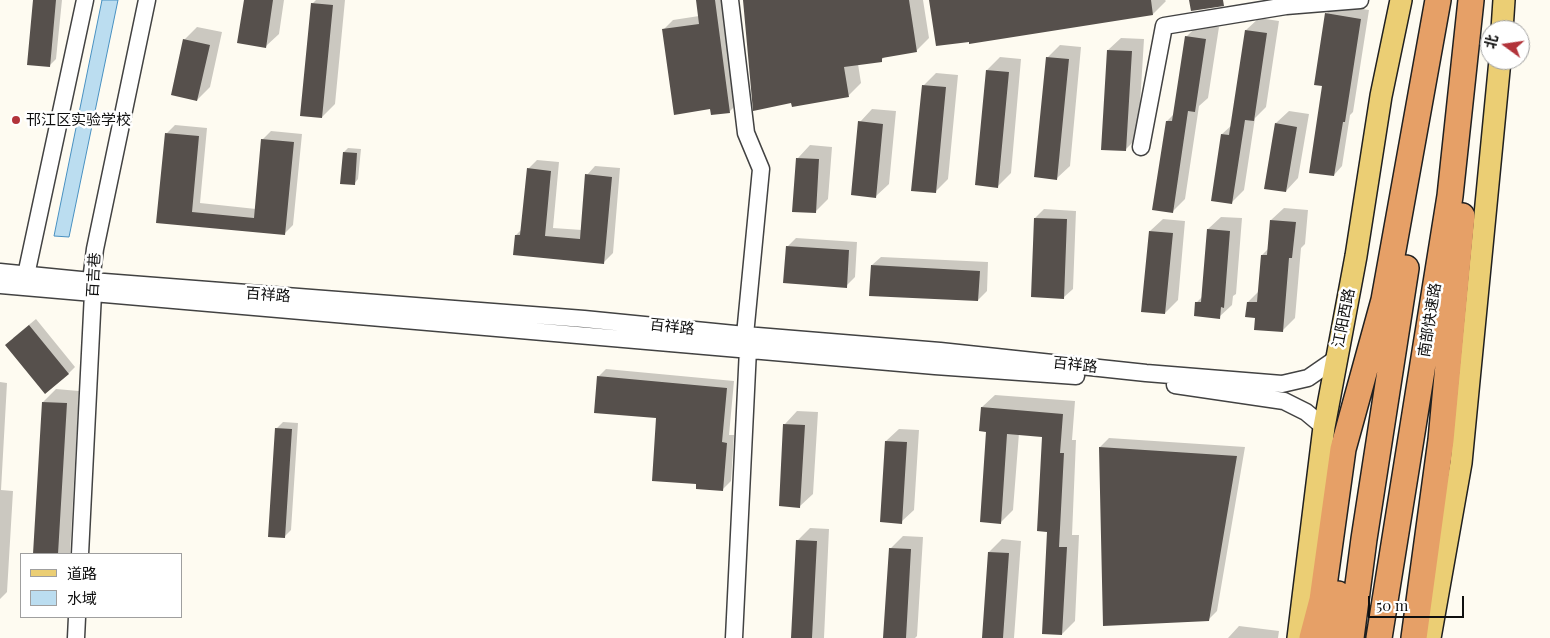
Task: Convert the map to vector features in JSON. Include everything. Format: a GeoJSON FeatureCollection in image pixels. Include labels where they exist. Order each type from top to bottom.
{"type":"FeatureCollection","features":[{"type":"Feature","properties":{"kind":"highway"},"geometry":{"type":"LineString","coordinates":[[1331,638],[1384,300],[1438,0]]}},
{"type":"Feature","properties":{"kind":"highway","name":"南部快速路"},"geometry":{"type":"LineString","coordinates":[[1351,638],[1364,539],[1427,134],[1438,0]]}},
{"type":"Feature","properties":{"kind":"highway"},"geometry":{"type":"LineString","coordinates":[[1414,638],[1441,440],[1470,130],[1472,0]]}},
{"type":"Feature","properties":{"kind":"highway","name":"南部快速路"},"geometry":{"type":"LineString","coordinates":[[1379,638],[1404,547],[1450,196],[1472,0]]}},
{"type":"Feature","properties":{"kind":"highway"},"geometry":{"type":"LineString","coordinates":[[1402,638],[1404,547],[1455,294]]}},
{"type":"Feature","properties":{"kind":"highway"},"geometry":{"type":"LineString","coordinates":[[1312,638],[1322,600],[1343,449],[1384,300]]}},
{"type":"Feature","properties":{"kind":"main road","name":"江阳西路"},"geometry":{"type":"LineString","coordinates":[[1298,638],[1324,427],[1356,256],[1381,96],[1401,0]]}},
{"type":"Feature","properties":{"kind":"main road"},"geometry":{"type":"LineString","coordinates":[[1503,20],[1504,0]]}},
{"type":"Feature","properties":{"kind":"main road"},"geometry":{"type":"LineString","coordinates":[[1430,638],[1461,463],[1499,70]]}},
{"type":"Feature","properties":{"kind":"street"},"geometry":{"type":"LineString","coordinates":[[26,275],[85,0]]}},
{"type":"Feature","properties":{"kind":"street","name":"百吉巷"},"geometry":{"type":"LineString","coordinates":[[80,553],[95,249],[147,0]]}},
{"type":"Feature","properties":{"kind":"street"},"geometry":{"type":"LineString","coordinates":[[730,0],[746,133],[761,169],[747,342],[734,638]]}},
{"type":"Feature","properties":{"kind":"street"},"geometry":{"type":"LineString","coordinates":[[1140,147],[1164,26],[1286,6],[1360,0]]}},
{"type":"Feature","properties":{"kind":"street","name":"百祥路"},"geometry":{"type":"LineString","coordinates":[[0,272],[92,287]]}},
{"type":"Feature","properties":{"kind":"street","name":"百祥路"},"geometry":{"type":"LineString","coordinates":[[0,285],[92,287],[747,342],[940,351],[1146,373],[1282,384],[1308,378],[1337,358]]}},
{"type":"Feature","properties":{"kind":"street","name":"百祥路"},"geometry":{"type":"LineString","coordinates":[[747,342],[934,366],[1156,383],[1284,401],[1306,412],[1324,427]]}},
{"type":"Feature","properties":{"kind":"street"},"geometry":{"type":"LineString","coordinates":[[76,638],[78,618]]}},
{"type":"Feature","properties":{"kind":"water"},"geometry":{"type":"Polygon","coordinates":[[[102,0],[118,0],[69,237],[54,236],[102,0]]]}},
{"type":"Feature","properties":{"kind":"building"},"geometry":{"type":"Polygon","coordinates":[[[33,0],[56,0],[50,67],[27,65],[33,0]]]}},
{"type":"Feature","properties":{"kind":"building"},"geometry":{"type":"Polygon","coordinates":[[[244,0],[273,0],[266,48],[237,43],[244,0]]]}},
{"type":"Feature","properties":{"kind":"building"},"geometry":{"type":"Polygon","coordinates":[[[696,0],[715,0],[730,113],[711,115],[710,109],[674,115],[662,29],[699,24],[696,0]]]}},
{"type":"Feature","properties":{"kind":"building"},"geometry":{"type":"Polygon","coordinates":[[[743,0],[909,0],[917,52],[882,58],[882,62],[844,67],[849,97],[792,107],[791,103],[753,111],[743,0]]]}},
{"type":"Feature","properties":{"kind":"building"},"geometry":{"type":"Polygon","coordinates":[[[929,0],[1151,0],[1153,15],[969,44],[969,42],[936,46],[929,0]]]}},
{"type":"Feature","properties":{"kind":"building"},"geometry":{"type":"Polygon","coordinates":[[[1189,0],[1223,0],[1224,6],[1191,11],[1189,0]]]}},
{"type":"Feature","properties":{"kind":"building"},"geometry":{"type":"Polygon","coordinates":[[[311,3],[333,5],[322,118],[300,116],[311,3]]]}},
{"type":"Feature","properties":{"kind":"building"},"geometry":{"type":"Polygon","coordinates":[[[1325,13],[1361,19],[1345,122],[1343,122],[1334,176],[1309,173],[1322,86],[1314,85],[1325,13]]]}},
{"type":"Feature","properties":{"kind":"building"},"geometry":{"type":"Polygon","coordinates":[[[1245,30],[1267,33],[1254,121],[1245,120],[1232,204],[1211,201],[1221,134],[1229,135],[1245,30]]]}},
{"type":"Feature","properties":{"kind":"building"},"geometry":{"type":"Polygon","coordinates":[[[1185,36],[1206,39],[1195,112],[1188,111],[1173,213],[1152,210],[1166,121],[1172,121],[1185,36]]]}},
{"type":"Feature","properties":{"kind":"building"},"geometry":{"type":"Polygon","coordinates":[[[183,39],[210,45],[197,101],[171,95],[183,39]]]}},
{"type":"Feature","properties":{"kind":"building"},"geometry":{"type":"Polygon","coordinates":[[[1107,50],[1132,51],[1126,151],[1101,150],[1107,50]]]}},
{"type":"Feature","properties":{"kind":"building"},"geometry":{"type":"Polygon","coordinates":[[[1046,57],[1069,59],[1057,180],[1034,177],[1046,57]]]}},
{"type":"Feature","properties":{"kind":"building"},"geometry":{"type":"Polygon","coordinates":[[[986,70],[1009,72],[998,188],[975,185],[986,70]]]}},
{"type":"Feature","properties":{"kind":"building"},"geometry":{"type":"Polygon","coordinates":[[[922,85],[946,87],[936,193],[911,191],[922,85]]]}},
{"type":"Feature","properties":{"kind":"building"},"geometry":{"type":"Polygon","coordinates":[[[858,121],[883,124],[876,198],[851,195],[858,121]]]}},
{"type":"Feature","properties":{"kind":"building"},"geometry":{"type":"Polygon","coordinates":[[[1275,123],[1297,127],[1286,192],[1264,189],[1275,123]]]}},
{"type":"Feature","properties":{"kind":"building"},"geometry":{"type":"Polygon","coordinates":[[[165,133],[199,136],[192,212],[254,218],[261,139],[294,142],[285,235],[156,223],[165,133]]]}},
{"type":"Feature","properties":{"kind":"building"},"geometry":{"type":"Polygon","coordinates":[[[343,152],[357,153],[355,185],[340,184],[343,152]]]}},
{"type":"Feature","properties":{"kind":"building"},"geometry":{"type":"Polygon","coordinates":[[[796,158],[819,159],[816,213],[792,212],[796,158]]]}},
{"type":"Feature","properties":{"kind":"building"},"geometry":{"type":"Polygon","coordinates":[[[527,168],[551,171],[545,236],[580,239],[585,174],[612,177],[604,264],[513,255],[515,235],[520,235],[527,168]]]}},
{"type":"Feature","properties":{"kind":"building"},"geometry":{"type":"Polygon","coordinates":[[[1034,218],[1067,219],[1064,299],[1031,297],[1034,218]]]}},
{"type":"Feature","properties":{"kind":"building"},"geometry":{"type":"Polygon","coordinates":[[[1270,220],[1296,222],[1292,258],[1289,258],[1283,332],[1254,330],[1255,318],[1245,317],[1247,302],[1257,302],[1261,255],[1267,255],[1270,220]]]}},
{"type":"Feature","properties":{"kind":"building"},"geometry":{"type":"Polygon","coordinates":[[[1207,229],[1230,231],[1224,308],[1221,307],[1220,319],[1194,316],[1195,302],[1201,302],[1207,229]]]}},
{"type":"Feature","properties":{"kind":"building"},"geometry":{"type":"Polygon","coordinates":[[[1149,231],[1173,233],[1165,314],[1141,312],[1149,231]]]}},
{"type":"Feature","properties":{"kind":"building"},"geometry":{"type":"Polygon","coordinates":[[[786,246],[849,250],[847,288],[783,283],[786,246]]]}},
{"type":"Feature","properties":{"kind":"building"},"geometry":{"type":"Polygon","coordinates":[[[871,265],[980,271],[978,301],[869,296],[871,265]]]}},
{"type":"Feature","properties":{"kind":"building"},"geometry":{"type":"Polygon","coordinates":[[[29,325],[69,374],[45,394],[5,345],[29,325]]]}},
{"type":"Feature","properties":{"kind":"building"},"geometry":{"type":"Polygon","coordinates":[[[597,376],[727,388],[722,442],[727,443],[723,491],[696,489],[696,484],[652,481],[656,418],[594,413],[597,376]]]}},
{"type":"Feature","properties":{"kind":"building"},"geometry":{"type":"Polygon","coordinates":[[[42,402],[67,403],[58,553],[33,553],[42,402]]]}},
{"type":"Feature","properties":{"kind":"building"},"geometry":{"type":"Polygon","coordinates":[[[981,407],[1063,414],[1060,453],[1064,453],[1059,547],[1067,547],[1062,635],[1042,634],[1047,532],[1037,531],[1042,437],[1007,434],[1001,524],[980,522],[986,432],[979,431],[981,407]]]}},
{"type":"Feature","properties":{"kind":"building"},"geometry":{"type":"Polygon","coordinates":[[[783,424],[805,425],[800,508],[779,506],[783,424]]]}},
{"type":"Feature","properties":{"kind":"building"},"geometry":{"type":"Polygon","coordinates":[[[275,428],[292,429],[285,538],[268,537],[275,428]]]}},
{"type":"Feature","properties":{"kind":"building"},"geometry":{"type":"Polygon","coordinates":[[[885,441],[907,442],[902,524],[880,522],[885,441]]]}},
{"type":"Feature","properties":{"kind":"building"},"geometry":{"type":"Polygon","coordinates":[[[1099,447],[1237,456],[1209,621],[1103,626],[1099,447]]]}},
{"type":"Feature","properties":{"kind":"building"},"geometry":{"type":"Polygon","coordinates":[[[796,540],[817,541],[812,638],[791,638],[796,540]]]}},
{"type":"Feature","properties":{"kind":"building"},"geometry":{"type":"Polygon","coordinates":[[[889,548],[911,549],[906,638],[883,638],[889,548]]]}},
{"type":"Feature","properties":{"kind":"building"},"geometry":{"type":"Polygon","coordinates":[[[988,552],[1009,553],[1003,638],[982,638],[988,552]]]}},
{"type":"Feature","properties":{"kind":"place","name":"邗江区实验学校"},"geometry":{"type":"Point","coordinates":[16,120]}}]}
